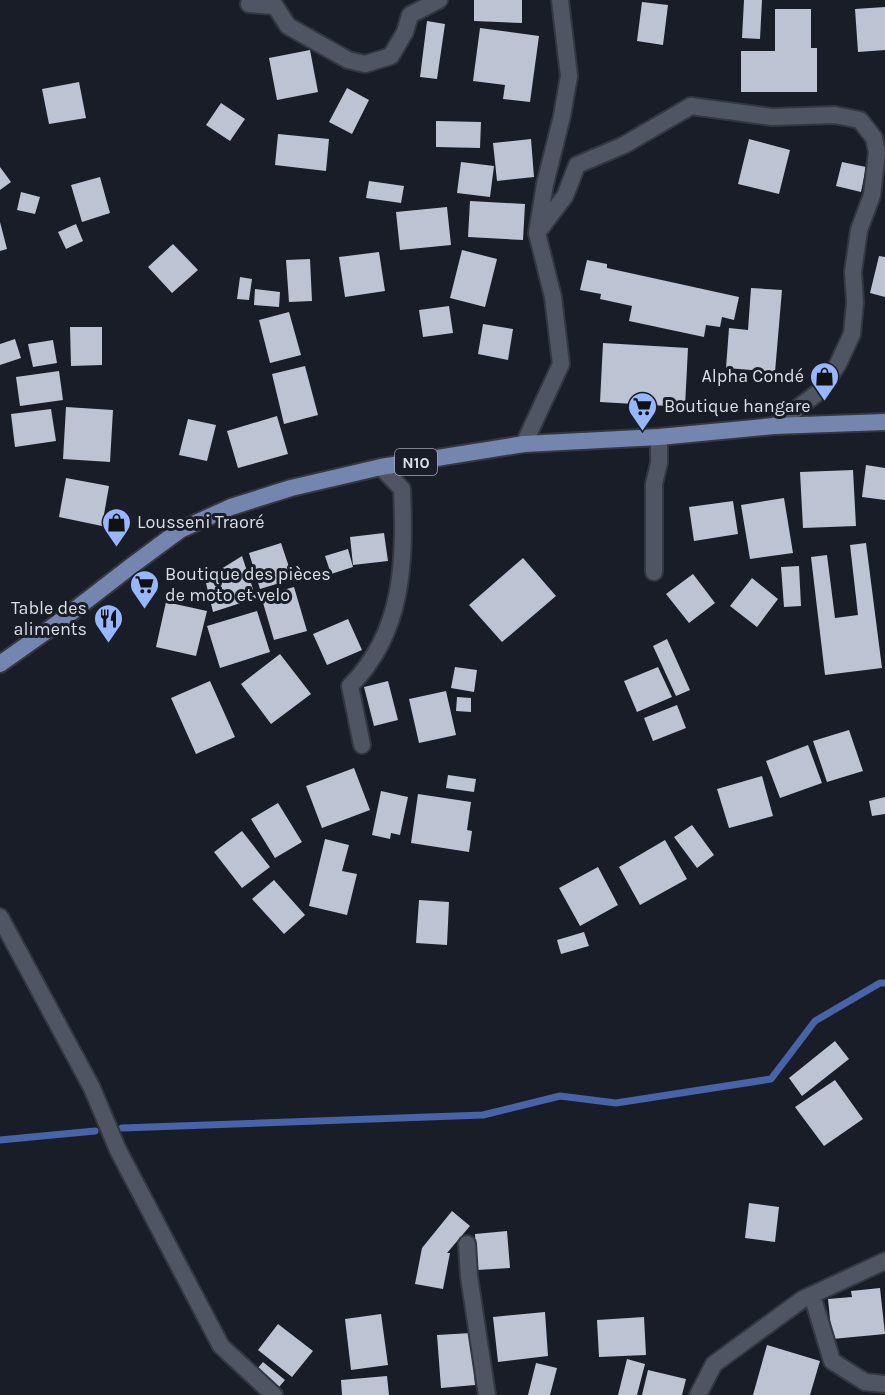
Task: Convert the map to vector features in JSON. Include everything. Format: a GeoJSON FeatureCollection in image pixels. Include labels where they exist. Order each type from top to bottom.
{"type":"FeatureCollection","features":[{"type":"Feature","properties":{"kind":"main road","name":"N10"},"geometry":{"type":"LineString","coordinates":[[0,664],[56,625],[180,530],[231,507],[291,488],[381,467],[524,444],[658,437],[774,426],[885,422]]}},
{"type":"Feature","properties":{"kind":"street"},"geometry":{"type":"LineString","coordinates":[[249,4],[275,6],[288,26],[348,60],[365,64],[391,56],[405,32],[410,15],[439,0]]}},
{"type":"Feature","properties":{"kind":"street"},"geometry":{"type":"LineString","coordinates":[[524,444],[561,364],[553,297],[537,233],[545,184],[562,116],[569,76],[560,0]]}},
{"type":"Feature","properties":{"kind":"street"},"geometry":{"type":"LineString","coordinates":[[537,233],[565,196],[577,165],[624,145],[691,106],[772,117],[835,115],[860,120],[879,136],[872,195],[859,230],[853,272],[855,302],[852,334],[838,364],[820,391],[774,426]]}},
{"type":"Feature","properties":{"kind":"street"},"geometry":{"type":"LineString","coordinates":[[654,572],[654,484],[659,463],[658,437]]}},
{"type":"Feature","properties":{"kind":"street"},"geometry":{"type":"LineString","coordinates":[[362,745],[350,686],[366,670],[382,645],[400,588],[404,542],[402,489],[381,467]]}},
{"type":"Feature","properties":{"kind":"street"},"geometry":{"type":"LineString","coordinates":[[0,917],[92,1088],[118,1150],[221,1346],[274,1395]]}},
{"type":"Feature","properties":{"kind":"street"},"geometry":{"type":"LineString","coordinates":[[467,1244],[469,1276],[487,1395]]}},
{"type":"Feature","properties":{"kind":"street"},"geometry":{"type":"LineString","coordinates":[[699,1395],[714,1364],[803,1299],[885,1261]]}},
{"type":"Feature","properties":{"kind":"street"},"geometry":{"type":"LineString","coordinates":[[812,1295],[832,1361],[865,1382],[885,1384]]}},
{"type":"Feature","properties":{"kind":"building"},"geometry":{"type":"Polygon","coordinates":[[[474,0],[522,0],[522,23],[474,21],[474,0]]]}},
{"type":"Feature","properties":{"kind":"building"},"geometry":{"type":"Polygon","coordinates":[[[744,0],[762,0],[760,39],[742,38],[744,0]]]}},
{"type":"Feature","properties":{"kind":"building"},"geometry":{"type":"Polygon","coordinates":[[[642,2],[668,5],[663,45],[637,41],[642,2]]]}},
{"type":"Feature","properties":{"kind":"building"},"geometry":{"type":"Polygon","coordinates":[[[885,7],[885,50],[858,52],[855,9],[885,7]]]}},
{"type":"Feature","properties":{"kind":"building"},"geometry":{"type":"Polygon","coordinates":[[[775,9],[811,9],[811,48],[817,48],[817,92],[741,92],[741,51],[775,51],[775,9]]]}},
{"type":"Feature","properties":{"kind":"building"},"geometry":{"type":"Polygon","coordinates":[[[427,21],[445,24],[437,79],[420,77],[427,21]]]}},
{"type":"Feature","properties":{"kind":"building"},"geometry":{"type":"Polygon","coordinates":[[[480,28],[539,36],[530,102],[503,99],[505,85],[473,81],[480,28]]]}},
{"type":"Feature","properties":{"kind":"building"},"geometry":{"type":"Polygon","coordinates":[[[310,50],[318,92],[277,100],[269,58],[310,50]]]}},
{"type":"Feature","properties":{"kind":"building"},"geometry":{"type":"Polygon","coordinates":[[[79,82],[86,118],[49,124],[42,89],[79,82]]]}},
{"type":"Feature","properties":{"kind":"building"},"geometry":{"type":"Polygon","coordinates":[[[347,88],[369,100],[352,134],[329,122],[347,88]]]}},
{"type":"Feature","properties":{"kind":"building"},"geometry":{"type":"Polygon","coordinates":[[[221,103],[245,119],[230,141],[206,125],[221,103]]]}},
{"type":"Feature","properties":{"kind":"building"},"geometry":{"type":"Polygon","coordinates":[[[436,121],[481,122],[480,148],[436,147],[436,121]]]}},
{"type":"Feature","properties":{"kind":"building"},"geometry":{"type":"Polygon","coordinates":[[[278,134],[329,139],[326,171],[275,165],[278,134]]]}},
{"type":"Feature","properties":{"kind":"building"},"geometry":{"type":"Polygon","coordinates":[[[531,139],[534,177],[497,181],[493,143],[531,139]]]}},
{"type":"Feature","properties":{"kind":"building"},"geometry":{"type":"Polygon","coordinates":[[[749,139],[790,150],[779,194],[738,184],[749,139]]]}},
{"type":"Feature","properties":{"kind":"building"},"geometry":{"type":"Polygon","coordinates":[[[461,162],[494,166],[490,197],[457,193],[461,162]]]}},
{"type":"Feature","properties":{"kind":"building"},"geometry":{"type":"Polygon","coordinates":[[[842,162],[866,167],[861,192],[836,186],[842,162]]]}},
{"type":"Feature","properties":{"kind":"building"},"geometry":{"type":"Polygon","coordinates":[[[0,167],[11,182],[0,190],[0,167]]]}},
{"type":"Feature","properties":{"kind":"building"},"geometry":{"type":"Polygon","coordinates":[[[100,177],[110,213],[82,222],[71,185],[100,177]]]}},
{"type":"Feature","properties":{"kind":"building"},"geometry":{"type":"Polygon","coordinates":[[[369,181],[404,186],[401,203],[366,198],[369,181]]]}},
{"type":"Feature","properties":{"kind":"building"},"geometry":{"type":"Polygon","coordinates":[[[21,192],[40,197],[35,214],[17,210],[21,192]]]}},
{"type":"Feature","properties":{"kind":"building"},"geometry":{"type":"Polygon","coordinates":[[[470,201],[525,204],[523,240],[468,237],[470,201]]]}},
{"type":"Feature","properties":{"kind":"building"},"geometry":{"type":"Polygon","coordinates":[[[447,207],[451,245],[400,250],[396,212],[447,207]]]}},
{"type":"Feature","properties":{"kind":"building"},"geometry":{"type":"Polygon","coordinates":[[[0,222],[7,249],[0,251],[0,222]]]}},
{"type":"Feature","properties":{"kind":"building"},"geometry":{"type":"Polygon","coordinates":[[[76,224],[83,241],[66,249],[58,232],[76,224]]]}},
{"type":"Feature","properties":{"kind":"building"},"geometry":{"type":"Polygon","coordinates":[[[173,244],[198,270],[172,293],[148,267],[173,244]]]}},
{"type":"Feature","properties":{"kind":"building"},"geometry":{"type":"Polygon","coordinates":[[[462,250],[497,259],[485,307],[450,298],[462,250]]]}},
{"type":"Feature","properties":{"kind":"building"},"geometry":{"type":"Polygon","coordinates":[[[379,252],[385,291],[345,297],[339,257],[379,252]]]}},
{"type":"Feature","properties":{"kind":"building"},"geometry":{"type":"Polygon","coordinates":[[[879,256],[885,257],[885,297],[870,293],[879,256]]]}},
{"type":"Feature","properties":{"kind":"building"},"geometry":{"type":"Polygon","coordinates":[[[310,259],[312,301],[289,302],[286,260],[310,259]]]}},
{"type":"Feature","properties":{"kind":"building"},"geometry":{"type":"Polygon","coordinates":[[[587,260],[607,264],[607,268],[739,297],[734,320],[722,317],[720,327],[706,325],[704,337],[629,321],[632,306],[600,299],[601,294],[580,290],[587,260]]]}},
{"type":"Feature","properties":{"kind":"building"},"geometry":{"type":"Polygon","coordinates":[[[240,277],[252,279],[249,300],[237,299],[240,277]]]}},
{"type":"Feature","properties":{"kind":"building"},"geometry":{"type":"Polygon","coordinates":[[[751,288],[782,290],[775,372],[726,368],[729,328],[748,330],[751,288]]]}},
{"type":"Feature","properties":{"kind":"building"},"geometry":{"type":"Polygon","coordinates":[[[255,289],[280,292],[279,307],[254,305],[255,289]]]}},
{"type":"Feature","properties":{"kind":"building"},"geometry":{"type":"Polygon","coordinates":[[[449,306],[453,333],[423,337],[419,310],[449,306]]]}},
{"type":"Feature","properties":{"kind":"building"},"geometry":{"type":"Polygon","coordinates":[[[289,312],[301,355],[270,363],[259,320],[289,312]]]}},
{"type":"Feature","properties":{"kind":"building"},"geometry":{"type":"Polygon","coordinates":[[[483,324],[513,329],[508,360],[478,354],[483,324]]]}},
{"type":"Feature","properties":{"kind":"building"},"geometry":{"type":"Polygon","coordinates":[[[70,327],[102,327],[102,365],[71,366],[70,327]]]}},
{"type":"Feature","properties":{"kind":"building"},"geometry":{"type":"Polygon","coordinates":[[[15,339],[21,358],[0,365],[0,344],[15,339]]]}},
{"type":"Feature","properties":{"kind":"building"},"geometry":{"type":"Polygon","coordinates":[[[53,340],[57,363],[33,367],[28,344],[53,340]]]}},
{"type":"Feature","properties":{"kind":"building"},"geometry":{"type":"Polygon","coordinates":[[[603,343],[688,348],[685,407],[600,402],[603,343]]]}},
{"type":"Feature","properties":{"kind":"building"},"geometry":{"type":"Polygon","coordinates":[[[305,366],[318,415],[284,424],[272,374],[305,366]]]}},
{"type":"Feature","properties":{"kind":"building"},"geometry":{"type":"Polygon","coordinates":[[[59,371],[63,400],[20,406],[16,377],[59,371]]]}},
{"type":"Feature","properties":{"kind":"building"},"geometry":{"type":"Polygon","coordinates":[[[66,407],[113,410],[110,462],[63,459],[66,407]]]}},
{"type":"Feature","properties":{"kind":"building"},"geometry":{"type":"Polygon","coordinates":[[[51,409],[56,441],[15,447],[11,414],[51,409]]]}},
{"type":"Feature","properties":{"kind":"building"},"geometry":{"type":"Polygon","coordinates":[[[277,416],[288,454],[238,468],[227,431],[277,416]]]}},
{"type":"Feature","properties":{"kind":"building"},"geometry":{"type":"Polygon","coordinates":[[[188,419],[216,425],[207,461],[179,455],[188,419]]]}},
{"type":"Feature","properties":{"kind":"building"},"geometry":{"type":"Polygon","coordinates":[[[866,465],[885,468],[885,500],[862,497],[866,465]]]}},
{"type":"Feature","properties":{"kind":"building"},"geometry":{"type":"Polygon","coordinates":[[[853,470],[856,526],[803,528],[800,472],[853,470]]]}},
{"type":"Feature","properties":{"kind":"building"},"geometry":{"type":"Polygon","coordinates":[[[66,478],[109,486],[102,526],[59,517],[66,478]]]}},
{"type":"Feature","properties":{"kind":"building"},"geometry":{"type":"Polygon","coordinates":[[[784,498],[793,553],[750,559],[741,505],[784,498]]]}},
{"type":"Feature","properties":{"kind":"building"},"geometry":{"type":"Polygon","coordinates":[[[733,501],[738,534],[694,541],[689,507],[733,501]]]}},
{"type":"Feature","properties":{"kind":"building"},"geometry":{"type":"Polygon","coordinates":[[[384,533],[388,561],[353,565],[350,537],[384,533]]]}},
{"type":"Feature","properties":{"kind":"building"},"geometry":{"type":"Polygon","coordinates":[[[281,543],[293,579],[260,589],[249,553],[281,543]]]}},
{"type":"Feature","properties":{"kind":"building"},"geometry":{"type":"Polygon","coordinates":[[[866,543],[882,668],[825,675],[811,557],[827,555],[835,618],[858,615],[850,545],[866,543]]]}},
{"type":"Feature","properties":{"kind":"building"},"geometry":{"type":"Polygon","coordinates":[[[348,549],[353,567],[331,574],[325,556],[348,549]]]}},
{"type":"Feature","properties":{"kind":"building"},"geometry":{"type":"Polygon","coordinates":[[[242,556],[256,598],[213,612],[205,579],[242,556]]]}},
{"type":"Feature","properties":{"kind":"building"},"geometry":{"type":"Polygon","coordinates":[[[523,558],[556,596],[502,642],[469,605],[523,558]]]}},
{"type":"Feature","properties":{"kind":"building"},"geometry":{"type":"Polygon","coordinates":[[[799,566],[801,606],[784,607],[781,567],[799,566]]]}},
{"type":"Feature","properties":{"kind":"building"},"geometry":{"type":"Polygon","coordinates":[[[693,574],[715,603],[689,623],[666,594],[693,574]]]}},
{"type":"Feature","properties":{"kind":"building"},"geometry":{"type":"Polygon","coordinates":[[[752,578],[778,599],[757,627],[730,606],[752,578]]]}},
{"type":"Feature","properties":{"kind":"building"},"geometry":{"type":"Polygon","coordinates":[[[294,587],[307,631],[274,640],[261,596],[294,587]]]}},
{"type":"Feature","properties":{"kind":"building"},"geometry":{"type":"Polygon","coordinates":[[[166,602],[207,611],[196,656],[156,647],[166,602]]]}},
{"type":"Feature","properties":{"kind":"building"},"geometry":{"type":"Polygon","coordinates":[[[257,611],[270,652],[220,668],[207,626],[257,611]]]}},
{"type":"Feature","properties":{"kind":"building"},"geometry":{"type":"Polygon","coordinates":[[[348,619],[362,650],[327,665],[313,634],[348,619]]]}},
{"type":"Feature","properties":{"kind":"building"},"geometry":{"type":"Polygon","coordinates":[[[667,639],[690,690],[676,696],[653,646],[667,639]]]}},
{"type":"Feature","properties":{"kind":"building"},"geometry":{"type":"Polygon","coordinates":[[[280,654],[311,694],[271,724],[241,684],[280,654]]]}},
{"type":"Feature","properties":{"kind":"building"},"geometry":{"type":"Polygon","coordinates":[[[455,667],[477,670],[474,692],[451,688],[455,667]]]}},
{"type":"Feature","properties":{"kind":"building"},"geometry":{"type":"Polygon","coordinates":[[[658,667],[672,697],[637,712],[624,681],[658,667]]]}},
{"type":"Feature","properties":{"kind":"building"},"geometry":{"type":"Polygon","coordinates":[[[210,681],[235,737],[196,754],[171,698],[210,681]]]}},
{"type":"Feature","properties":{"kind":"building"},"geometry":{"type":"Polygon","coordinates":[[[388,681],[398,720],[374,726],[364,687],[388,681]]]}},
{"type":"Feature","properties":{"kind":"building"},"geometry":{"type":"Polygon","coordinates":[[[446,691],[456,735],[419,743],[409,699],[446,691]]]}},
{"type":"Feature","properties":{"kind":"building"},"geometry":{"type":"Polygon","coordinates":[[[457,697],[471,698],[471,712],[456,711],[457,697]]]}},
{"type":"Feature","properties":{"kind":"building"},"geometry":{"type":"Polygon","coordinates":[[[677,705],[686,728],[653,741],[644,718],[677,705]]]}},
{"type":"Feature","properties":{"kind":"building"},"geometry":{"type":"Polygon","coordinates":[[[849,730],[863,771],[827,782],[813,741],[849,730]]]}},
{"type":"Feature","properties":{"kind":"building"},"geometry":{"type":"Polygon","coordinates":[[[808,745],[822,783],[780,798],[766,761],[808,745]]]}},
{"type":"Feature","properties":{"kind":"building"},"geometry":{"type":"Polygon","coordinates":[[[354,768],[370,810],[322,828],[306,786],[354,768]]]}},
{"type":"Feature","properties":{"kind":"building"},"geometry":{"type":"Polygon","coordinates":[[[448,775],[476,779],[474,792],[446,788],[448,775]]]}},
{"type":"Feature","properties":{"kind":"building"},"geometry":{"type":"Polygon","coordinates":[[[762,776],[773,816],[729,828],[717,789],[762,776]]]}},
{"type":"Feature","properties":{"kind":"building"},"geometry":{"type":"Polygon","coordinates":[[[381,791],[408,797],[400,835],[391,833],[390,839],[372,835],[381,791]]]}},
{"type":"Feature","properties":{"kind":"building"},"geometry":{"type":"Polygon","coordinates":[[[418,794],[471,802],[467,830],[472,831],[469,852],[411,843],[418,794]]]}},
{"type":"Feature","properties":{"kind":"building"},"geometry":{"type":"Polygon","coordinates":[[[885,797],[885,814],[872,816],[869,801],[885,797]]]}},
{"type":"Feature","properties":{"kind":"building"},"geometry":{"type":"Polygon","coordinates":[[[278,803],[302,842],[275,858],[251,819],[278,803]]]}},
{"type":"Feature","properties":{"kind":"building"},"geometry":{"type":"Polygon","coordinates":[[[692,825],[714,855],[697,868],[674,837],[692,825]]]}},
{"type":"Feature","properties":{"kind":"building"},"geometry":{"type":"Polygon","coordinates":[[[242,831],[270,867],[242,888],[214,852],[242,831]]]}},
{"type":"Feature","properties":{"kind":"building"},"geometry":{"type":"Polygon","coordinates":[[[325,839],[349,845],[342,871],[357,874],[347,915],[309,906],[325,839]]]}},
{"type":"Feature","properties":{"kind":"building"},"geometry":{"type":"Polygon","coordinates":[[[665,840],[687,879],[640,905],[619,867],[665,840]]]}},
{"type":"Feature","properties":{"kind":"building"},"geometry":{"type":"Polygon","coordinates":[[[598,867],[618,905],[580,926],[559,888],[598,867]]]}},
{"type":"Feature","properties":{"kind":"building"},"geometry":{"type":"Polygon","coordinates":[[[274,880],[305,915],[284,934],[252,899],[274,880]]]}},
{"type":"Feature","properties":{"kind":"building"},"geometry":{"type":"Polygon","coordinates":[[[419,900],[449,902],[447,945],[416,943],[419,900]]]}},
{"type":"Feature","properties":{"kind":"building"},"geometry":{"type":"Polygon","coordinates":[[[584,932],[589,946],[561,954],[557,940],[584,932]]]}},
{"type":"Feature","properties":{"kind":"building"},"geometry":{"type":"Polygon","coordinates":[[[835,1041],[849,1059],[802,1096],[789,1078],[835,1041]]]}},
{"type":"Feature","properties":{"kind":"building"},"geometry":{"type":"Polygon","coordinates":[[[835,1080],[863,1119],[824,1146],[795,1107],[835,1080]]]}},
{"type":"Feature","properties":{"kind":"building"},"geometry":{"type":"Polygon","coordinates":[[[749,1203],[779,1207],[775,1242],[745,1238],[749,1203]]]}},
{"type":"Feature","properties":{"kind":"building"},"geometry":{"type":"Polygon","coordinates":[[[452,1211],[470,1226],[447,1253],[450,1253],[443,1289],[415,1284],[422,1248],[452,1211]]]}},
{"type":"Feature","properties":{"kind":"building"},"geometry":{"type":"Polygon","coordinates":[[[507,1231],[510,1268],[477,1270],[475,1234],[507,1231]]]}},
{"type":"Feature","properties":{"kind":"building"},"geometry":{"type":"Polygon","coordinates":[[[880,1288],[885,1334],[832,1339],[828,1299],[852,1297],[851,1291],[880,1288]]]}},
{"type":"Feature","properties":{"kind":"building"},"geometry":{"type":"Polygon","coordinates":[[[545,1312],[548,1356],[498,1362],[493,1317],[545,1312]]]}},
{"type":"Feature","properties":{"kind":"building"},"geometry":{"type":"Polygon","coordinates":[[[381,1314],[388,1365],[351,1370],[345,1319],[381,1314]]]}},
{"type":"Feature","properties":{"kind":"building"},"geometry":{"type":"Polygon","coordinates":[[[644,1317],[646,1355],[599,1357],[597,1320],[644,1317]]]}},
{"type":"Feature","properties":{"kind":"building"},"geometry":{"type":"Polygon","coordinates":[[[278,1324],[313,1351],[292,1377],[258,1350],[278,1324]]]}},
{"type":"Feature","properties":{"kind":"building"},"geometry":{"type":"Polygon","coordinates":[[[471,1333],[475,1385],[441,1388],[437,1335],[471,1333]]]}},
{"type":"Feature","properties":{"kind":"building"},"geometry":{"type":"Polygon","coordinates":[[[767,1345],[820,1361],[810,1395],[753,1395],[767,1345]]]}},
{"type":"Feature","properties":{"kind":"building"},"geometry":{"type":"Polygon","coordinates":[[[627,1359],[645,1364],[637,1395],[618,1395],[627,1359]]]}},
{"type":"Feature","properties":{"kind":"building"},"geometry":{"type":"Polygon","coordinates":[[[263,1362],[285,1380],[279,1387],[257,1369],[263,1362]]]}},
{"type":"Feature","properties":{"kind":"building"},"geometry":{"type":"Polygon","coordinates":[[[536,1363],[557,1368],[550,1395],[528,1395],[536,1363]]]}},
{"type":"Feature","properties":{"kind":"building"},"geometry":{"type":"Polygon","coordinates":[[[648,1370],[686,1379],[682,1395],[642,1395],[648,1370]]]}},
{"type":"Feature","properties":{"kind":"building"},"geometry":{"type":"Polygon","coordinates":[[[387,1376],[389,1395],[342,1395],[341,1380],[387,1376]]]}},
{"type":"Feature","properties":{"kind":"waterway"},"geometry":{"type":"LineString","coordinates":[[122,1128],[483,1115],[560,1096],[616,1103],[771,1079],[815,1021],[880,983],[885,983]]}},
{"type":"Feature","properties":{"kind":"waterway"},"geometry":{"type":"LineString","coordinates":[[0,1140],[95,1131]]}},
{"type":"Feature","properties":{"kind":"place","name":"Alpha Condé"},"geometry":{"type":"Point","coordinates":[825,402]}},
{"type":"Feature","properties":{"kind":"place","name":"Boutique hangare"},"geometry":{"type":"Point","coordinates":[643,432]}},
{"type":"Feature","properties":{"kind":"place","name":"Lousseni Traoré"},"geometry":{"type":"Point","coordinates":[116,548]}},
{"type":"Feature","properties":{"kind":"place","name":"Boutique des pièces de moto et velo"},"geometry":{"type":"Point","coordinates":[144,610]}},
{"type":"Feature","properties":{"kind":"place","name":"Table des aliments"},"geometry":{"type":"Point","coordinates":[108,644]}}]}
